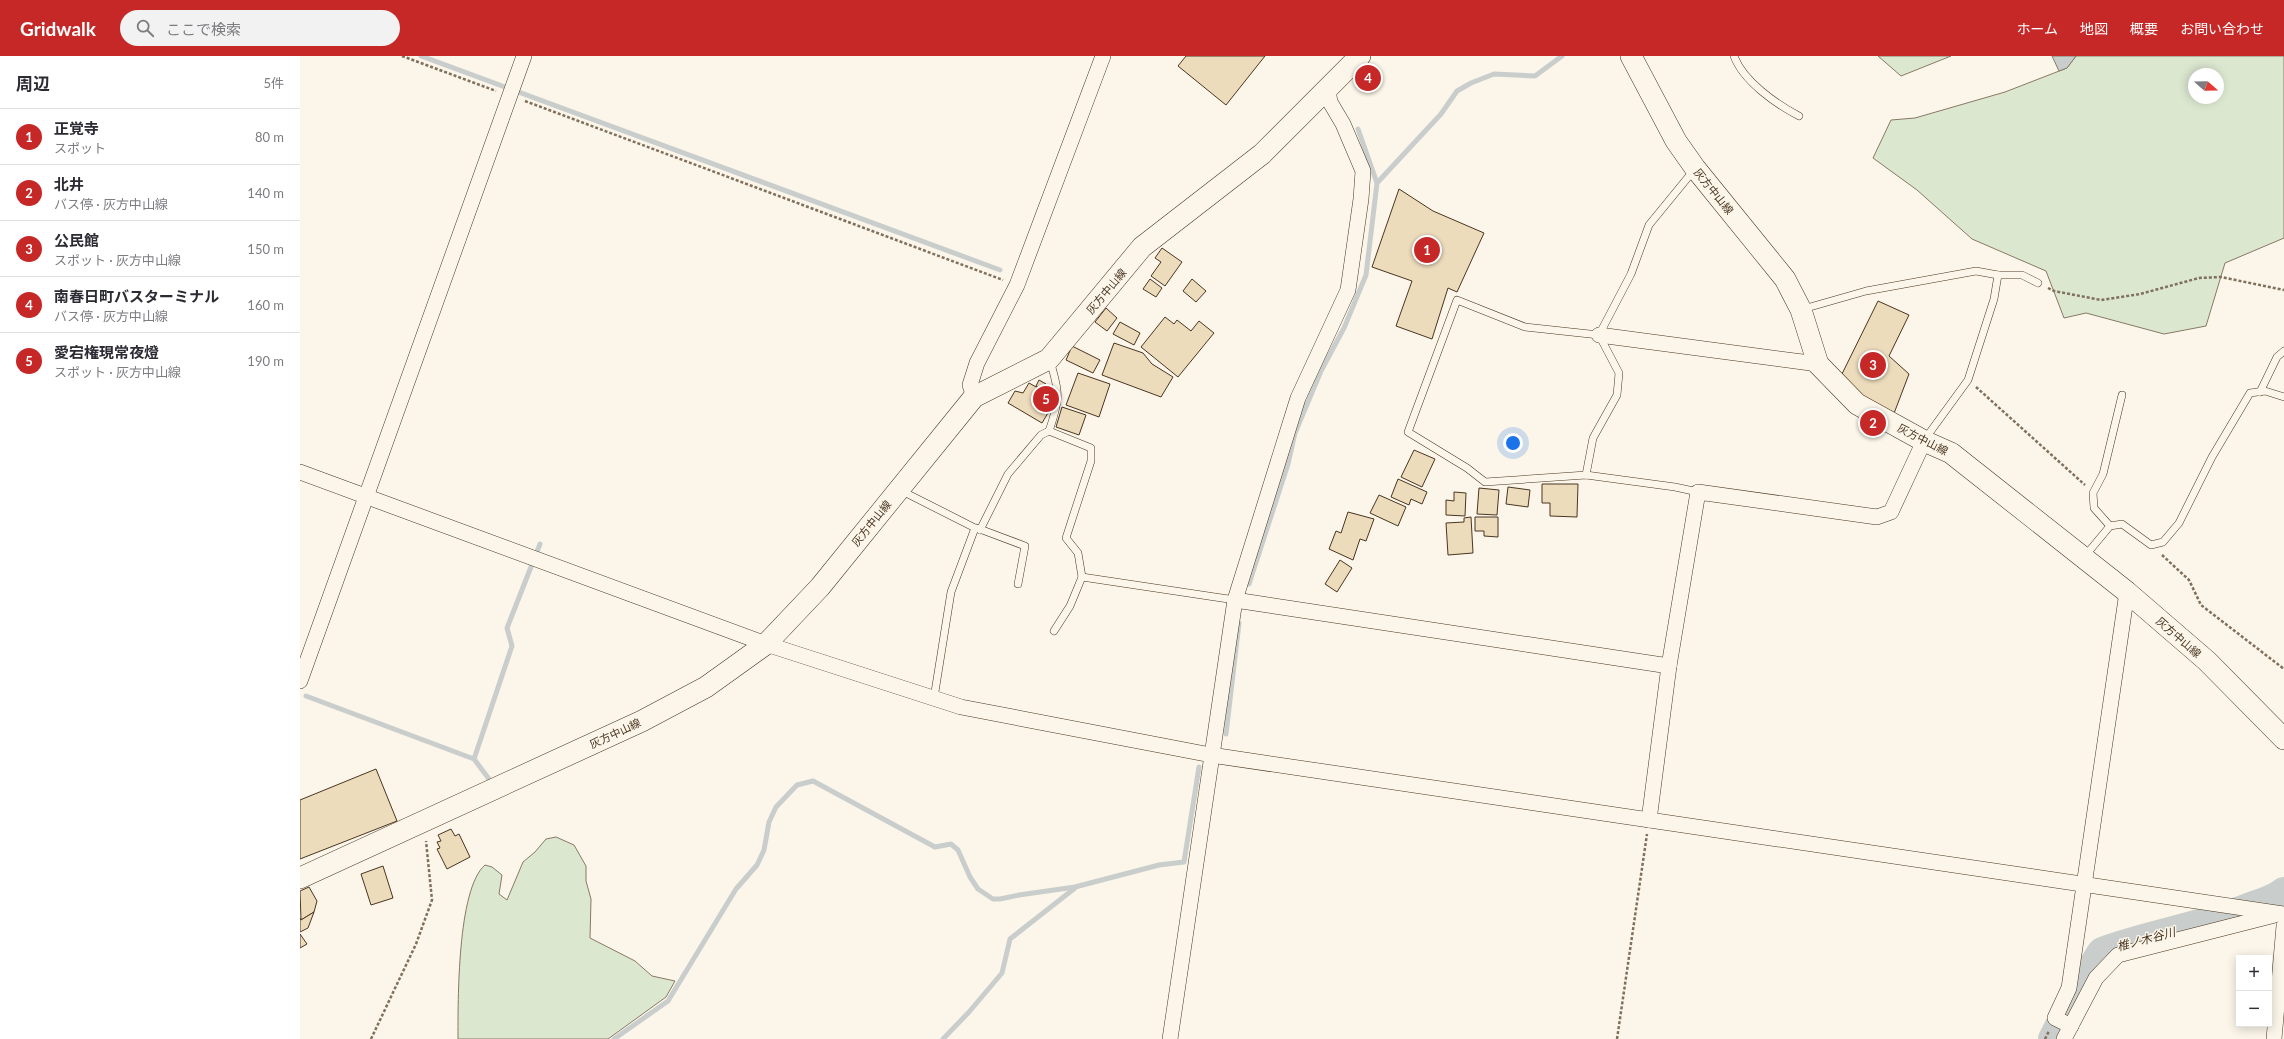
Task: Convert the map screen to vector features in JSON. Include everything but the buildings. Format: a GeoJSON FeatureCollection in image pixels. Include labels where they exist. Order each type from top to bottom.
{"type":"FeatureCollection","features":[{"type":"Feature","properties":{"kind":"main road","name":"灰方中山線"},"geometry":{"type":"LineString","coordinates":[[300,878],[642,721],[706,687],[766,644],[820,587],[974,397],[1050,359],[1142,247],[1262,154],[1328,90],[1360,56]]}},
{"type":"Feature","properties":{"kind":"main road","name":"灰方中山線"},"geometry":{"type":"LineString","coordinates":[[1634,57],[1676,141],[1695,168],[1785,279],[1801,310],[1818,364],[1857,404],[1924,441],[1951,453],[2127,592],[2207,661],[2284,738]]}},
{"type":"Feature","properties":{"kind":"street"},"geometry":{"type":"LineString","coordinates":[[300,681],[524,56]]}},
{"type":"Feature","properties":{"kind":"street"},"geometry":{"type":"LineString","coordinates":[[974,397],[970,385],[977,363],[1017,285],[1103,56]]}},
{"type":"Feature","properties":{"kind":"street"},"geometry":{"type":"LineString","coordinates":[[1170,1039],[1235,600],[1298,398],[1348,290],[1361,199],[1363,171],[1343,124],[1330,102],[1328,90]]}},
{"type":"Feature","properties":{"kind":"street"},"geometry":{"type":"LineString","coordinates":[[1599,335],[1818,364]]}},
{"type":"Feature","properties":{"kind":"street"},"geometry":{"type":"LineString","coordinates":[[1649,820],[1669,666],[1698,492],[1877,517],[1892,512],[1924,441]]}},
{"type":"Feature","properties":{"kind":"street"},"geometry":{"type":"LineString","coordinates":[[300,472],[766,644],[961,707],[1211,755],[2085,885],[2283,918]]}},
{"type":"Feature","properties":{"kind":"street"},"geometry":{"type":"LineString","coordinates":[[2071,1026],[2055,1018],[2069,988],[2127,592]]}},
{"type":"Feature","properties":{"kind":"street"},"geometry":{"type":"LineString","coordinates":[[1235,600],[1669,666]]}},
{"type":"Feature","properties":{"kind":"street"},"geometry":{"type":"LineString","coordinates":[[2064,1039],[2096,978],[2118,955],[2283,918]]}},
{"type":"Feature","properties":{"kind":"street"},"geometry":{"type":"LineString","coordinates":[[2274,1039],[2283,918]]}},
{"type":"Feature","properties":{"kind":"lane"},"geometry":{"type":"LineString","coordinates":[[1734,56],[1738,66],[1774,102],[1799,116]]}},
{"type":"Feature","properties":{"kind":"lane"},"geometry":{"type":"LineString","coordinates":[[1599,335],[1631,274],[1648,225],[1695,168]]}},
{"type":"Feature","properties":{"kind":"lane"},"geometry":{"type":"LineString","coordinates":[[1801,310],[1866,291],[1976,271],[1998,275],[2022,275],[2038,283]]}},
{"type":"Feature","properties":{"kind":"lane"},"geometry":{"type":"LineString","coordinates":[[1924,441],[1968,380],[1994,299],[1998,275]]}},
{"type":"Feature","properties":{"kind":"lane"},"geometry":{"type":"LineString","coordinates":[[1599,335],[1525,327],[1457,300],[1408,432],[1467,468],[1485,482],[1586,475],[1675,487],[1698,492]]}},
{"type":"Feature","properties":{"kind":"lane"},"geometry":{"type":"LineString","coordinates":[[1586,475],[1593,438],[1617,395],[1619,373],[1599,335]]}},
{"type":"Feature","properties":{"kind":"lane"},"geometry":{"type":"LineString","coordinates":[[2260,392],[2277,357],[2284,351]]}},
{"type":"Feature","properties":{"kind":"lane"},"geometry":{"type":"LineString","coordinates":[[934,698],[951,592],[978,529],[1008,474],[1024,458],[1041,435],[1049,431],[1058,405],[1058,388],[1050,359]]}},
{"type":"Feature","properties":{"kind":"lane"},"geometry":{"type":"LineString","coordinates":[[2083,558],[2110,526],[2122,524],[2151,545],[2163,542],[2178,523],[2212,458],[2250,393],[2265,391],[2284,397]]}},
{"type":"Feature","properties":{"kind":"lane"},"geometry":{"type":"LineString","coordinates":[[2110,526],[2094,508],[2094,493],[2103,474],[2122,395]]}},
{"type":"Feature","properties":{"kind":"lane"},"geometry":{"type":"LineString","coordinates":[[1049,431],[1091,448],[1091,461],[1066,538],[1078,553],[1082,577],[1070,606],[1054,631]]}},
{"type":"Feature","properties":{"kind":"lane"},"geometry":{"type":"LineString","coordinates":[[898,489],[978,529],[1025,546],[1018,584]]}},
{"type":"Feature","properties":{"kind":"lane"},"geometry":{"type":"LineString","coordinates":[[1082,577],[1235,600]]}},
{"type":"Feature","properties":{"kind":"path"},"geometry":{"type":"LineString","coordinates":[[402,56],[1017,285]]}},
{"type":"Feature","properties":{"kind":"path"},"geometry":{"type":"LineString","coordinates":[[2038,283],[2054,291],[2101,300],[2140,294],[2199,278],[2221,277],[2284,290]]}},
{"type":"Feature","properties":{"kind":"path"},"geometry":{"type":"LineString","coordinates":[[1968,380],[2094,493]]}},
{"type":"Feature","properties":{"kind":"path"},"geometry":{"type":"LineString","coordinates":[[2151,545],[2189,580],[2201,605],[2284,670]]}},
{"type":"Feature","properties":{"kind":"path"},"geometry":{"type":"LineString","coordinates":[[1617,1039],[1649,820]]}},
{"type":"Feature","properties":{"kind":"path"},"geometry":{"type":"LineString","coordinates":[[371,1039],[416,944],[432,900],[424,822]]}},
{"type":"Feature","properties":{"kind":"green space"},"geometry":{"type":"Polygon","coordinates":[[[1878,56],[1951,56],[1901,76],[1878,56]]]}},
{"type":"Feature","properties":{"kind":"green space"},"geometry":{"type":"Polygon","coordinates":[[[2076,56],[2284,56],[2284,238],[2225,263],[2206,326],[2164,334],[2086,313],[2064,318],[2046,271],[1972,239],[1917,190],[1873,158],[1891,120],[1915,118],[2005,92],[2067,68],[2076,56]]]}},
{"type":"Feature","properties":{"kind":"green space"},"geometry":{"type":"Polygon","coordinates":[[[556,837],[574,845],[586,866],[586,881],[591,899],[590,938],[635,961],[652,976],[675,981],[666,997],[608,1039],[458,1039],[458,1000],[461,947],[469,897],[476,878],[485,865],[492,867],[502,875],[499,894],[507,900],[523,862],[535,852],[546,839],[556,837]]]}},
{"type":"Feature","properties":{"kind":"shaded area"},"geometry":{"type":"Polygon","coordinates":[[[2052,56],[2076,56],[2067,68],[2059,71],[2052,56]]]}},
{"type":"Feature","properties":{"kind":"waterway"},"geometry":{"type":"LineString","coordinates":[[421,56],[1000,270]]}},
{"type":"Feature","properties":{"kind":"waterway"},"geometry":{"type":"LineString","coordinates":[[1377,183],[1441,114],[1457,91],[1471,83],[1494,74],[1535,76],[1562,56]]}},
{"type":"Feature","properties":{"kind":"waterway"},"geometry":{"type":"LineString","coordinates":[[1249,584],[1288,464],[1295,433],[1321,371],[1344,328],[1366,275],[1377,183],[1358,129]]}},
{"type":"Feature","properties":{"kind":"waterway"},"geometry":{"type":"LineString","coordinates":[[474,759],[512,646],[507,628],[540,544]]}},
{"type":"Feature","properties":{"kind":"waterway"},"geometry":{"type":"LineString","coordinates":[[1226,734],[1239,623]]}},
{"type":"Feature","properties":{"kind":"waterway"},"geometry":{"type":"LineString","coordinates":[[306,696],[474,759],[489,779]]}},
{"type":"Feature","properties":{"kind":"waterway"},"geometry":{"type":"LineString","coordinates":[[614,1039],[668,1001],[736,889],[757,865],[764,850],[769,822],[776,807],[797,785],[813,781],[935,847],[951,844],[958,850],[970,877],[978,889],[993,899],[1000,899],[1075,887],[1159,865],[1184,862],[1199,767]]}},
{"type":"Feature","properties":{"kind":"waterway"},"geometry":{"type":"LineString","coordinates":[[943,1039],[969,1012],[1002,973],[1010,939],[1075,888]]}},
{"type":"Feature","properties":{"kind":"waterway","name":"椎ノ木谷川"},"geometry":{"type":"LineString","coordinates":[[2053,1039],[2078,990],[2102,952],[2139,940],[2233,914],[2268,901],[2284,892]]}},
{"type":"Feature","properties":{"kind":"place","name":"南春日町バスターミナル"},"geometry":{"type":"Point","coordinates":[1368,78]}},
{"type":"Feature","properties":{"kind":"place","name":"正覚寺"},"geometry":{"type":"Point","coordinates":[1427,250]}},
{"type":"Feature","properties":{"kind":"place","name":"公民館"},"geometry":{"type":"Point","coordinates":[1873,365]}},
{"type":"Feature","properties":{"kind":"place","name":"愛宕権現常夜燈"},"geometry":{"type":"Point","coordinates":[1046,399]}},
{"type":"Feature","properties":{"kind":"place","name":"北井"},"geometry":{"type":"Point","coordinates":[1873,423]}}]}
